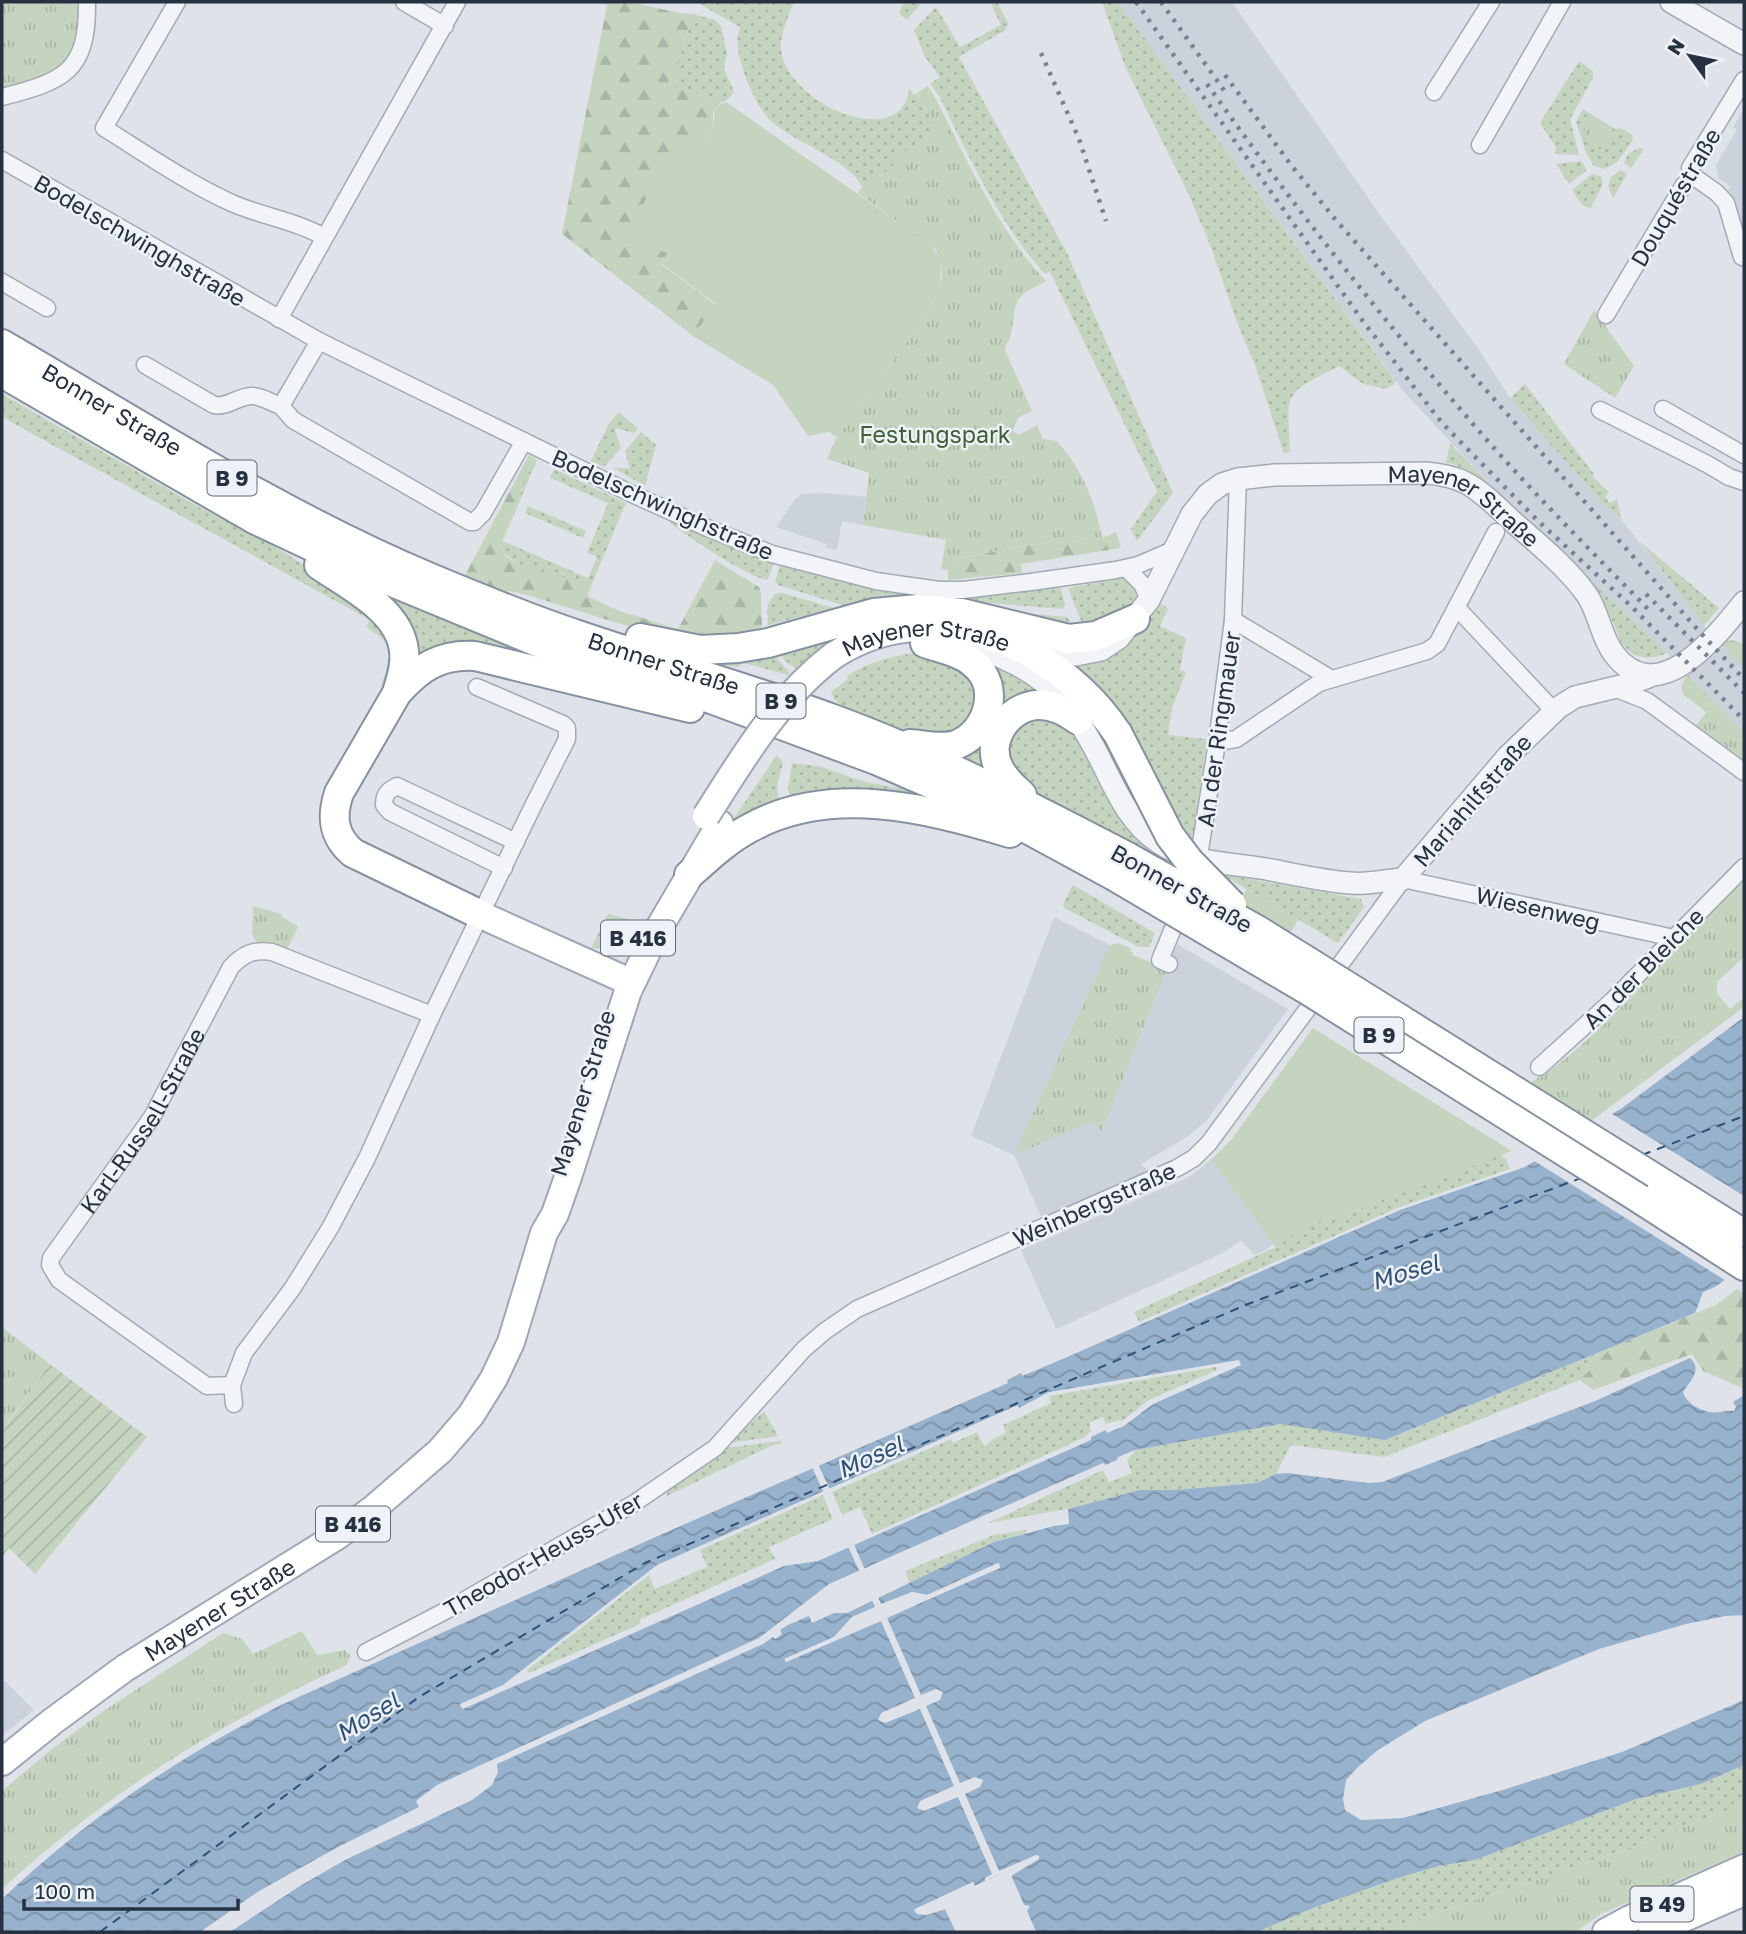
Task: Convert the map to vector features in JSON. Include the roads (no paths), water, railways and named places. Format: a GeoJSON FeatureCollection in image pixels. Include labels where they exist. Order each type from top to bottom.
{"type":"FeatureCollection","features":[{"type":"Feature","properties":{"kind":"highway","name":"Bonner Straße"},"geometry":{"type":"LineString","coordinates":[[2,344],[252,489],[431,578],[577,635],[729,683],[890,742],[988,784],[1039,811],[1120,866]]}},
{"type":"Feature","properties":{"kind":"highway","name":"Bonner Straße"},"geometry":{"type":"LineString","coordinates":[[2,373],[254,519],[358,568],[545,645],[843,746],[959,794],[1067,850],[1120,866],[1259,931],[1744,1234]]}},
{"type":"Feature","properties":{"kind":"highway"},"geometry":{"type":"LineString","coordinates":[[254,519],[374,602],[388,615],[399,632],[404,650],[404,668],[397,693],[339,793],[333,819],[338,836],[346,847],[363,858],[481,915]]}},
{"type":"Feature","properties":{"kind":"highway"},"geometry":{"type":"LineString","coordinates":[[472,594],[525,602],[652,641],[700,650],[768,643],[874,613],[918,609],[962,613],[1086,645],[1142,610]]}},
{"type":"Feature","properties":{"kind":"highway"},"geometry":{"type":"LineString","coordinates":[[890,742],[944,747],[957,744],[972,735],[982,723],[988,709],[988,683],[976,664],[960,654],[925,643]]}},
{"type":"Feature","properties":{"kind":"highway"},"geometry":{"type":"LineString","coordinates":[[397,693],[426,665],[442,658],[462,655],[508,662],[663,703],[720,713],[753,715]]}},
{"type":"Feature","properties":{"kind":"highway","name":"B 416"},"geometry":{"type":"LineString","coordinates":[[1033,655],[1076,685],[1108,719],[1170,836],[1202,875],[1259,931]]}},
{"type":"Feature","properties":{"kind":"highway"},"geometry":{"type":"LineString","coordinates":[[1039,811],[1008,782],[998,768],[994,754],[998,733],[1014,713],[1038,705],[1059,709],[1079,720]]}},
{"type":"Feature","properties":{"kind":"highway"},"geometry":{"type":"LineString","coordinates":[[689,875],[733,838],[765,820],[804,808],[846,803],[870,804],[946,816],[1067,850]]}},
{"type":"Feature","properties":{"kind":"highway","name":"B 9"},"geometry":{"type":"LineString","coordinates":[[1120,866],[1309,991],[1744,1266]]}},
{"type":"Feature","properties":{"kind":"main road","name":"Mayener Straße"},"geometry":{"type":"LineString","coordinates":[[544,1233],[555,1214],[573,1163],[628,991],[656,933],[689,875],[743,759],[788,699],[806,679],[838,663],[869,637],[895,629],[917,627],[979,633],[1033,655]]}},
{"type":"Feature","properties":{"kind":"main road","name":"Mayener Straße"},"geometry":{"type":"LineString","coordinates":[[838,663],[925,643]]}},
{"type":"Feature","properties":{"kind":"main road","name":"Mayener Straße"},"geometry":{"type":"LineString","coordinates":[[2,1762],[52,1721],[125,1668],[338,1536],[440,1451],[483,1398],[504,1360],[544,1233],[547,1206],[619,977],[655,906],[713,820]]}},
{"type":"Feature","properties":{"kind":"main road"},"geometry":{"type":"LineString","coordinates":[[481,915],[619,977]]}},
{"type":"Feature","properties":{"kind":"main road","name":"B 49"},"geometry":{"type":"LineString","coordinates":[[1606,1932],[1732,1873]]}},
{"type":"Feature","properties":{"kind":"main road","name":"B 49"},"geometry":{"type":"LineString","coordinates":[[1653,1932],[1744,1892]]}},
{"type":"Feature","properties":{"kind":"street"},"geometry":{"type":"LineString","coordinates":[[2,97],[45,86],[68,70],[84,42],[87,2]]}},
{"type":"Feature","properties":{"kind":"street"},"geometry":{"type":"LineString","coordinates":[[177,2],[104,128],[225,199],[266,216],[304,225],[324,237]]}},
{"type":"Feature","properties":{"kind":"street"},"geometry":{"type":"LineString","coordinates":[[404,2],[445,26]]}},
{"type":"Feature","properties":{"kind":"street"},"geometry":{"type":"LineString","coordinates":[[279,319],[457,2]]}},
{"type":"Feature","properties":{"kind":"street"},"geometry":{"type":"LineString","coordinates":[[1434,92],[1491,2]]}},
{"type":"Feature","properties":{"kind":"street"},"geometry":{"type":"LineString","coordinates":[[1479,145],[1562,2]]}},
{"type":"Feature","properties":{"kind":"street"},"geometry":{"type":"LineString","coordinates":[[1671,2],[1744,44]]}},
{"type":"Feature","properties":{"kind":"street","name":"Douquéstraße"},"geometry":{"type":"LineString","coordinates":[[1606,315],[1683,186],[1693,176],[1690,168],[1744,80]]}},
{"type":"Feature","properties":{"kind":"street","name":"Bodelschwinghstraße"},"geometry":{"type":"LineString","coordinates":[[2,160],[319,341],[660,506],[780,556],[876,582],[939,590],[963,590],[1126,568],[1173,550]]}},
{"type":"Feature","properties":{"kind":"street"},"geometry":{"type":"LineString","coordinates":[[1693,176],[1726,203],[1742,257]]}},
{"type":"Feature","properties":{"kind":"street"},"geometry":{"type":"LineString","coordinates":[[2,282],[47,308]]}},
{"type":"Feature","properties":{"kind":"street"},"geometry":{"type":"LineString","coordinates":[[281,406],[319,341]]}},
{"type":"Feature","properties":{"kind":"street","name":"Bodelschwinghstraße"},"geometry":{"type":"LineString","coordinates":[[145,365],[220,407],[254,396],[281,406],[293,420],[470,522],[474,522],[483,513],[524,441]]}},
{"type":"Feature","properties":{"kind":"street"},"geometry":{"type":"LineString","coordinates":[[1663,409],[1744,455]]}},
{"type":"Feature","properties":{"kind":"street"},"geometry":{"type":"LineString","coordinates":[[1600,410],[1729,477],[1744,482]]}},
{"type":"Feature","properties":{"kind":"street","name":"Mayener Straße"},"geometry":{"type":"LineString","coordinates":[[1142,610],[1184,526],[1200,502],[1222,484],[1238,479],[1274,475],[1438,474],[1469,485],[1575,580],[1595,611],[1615,656]]}},
{"type":"Feature","properties":{"kind":"street","name":"An der Ringmauer"},"geometry":{"type":"LineString","coordinates":[[1169,964],[1160,960],[1195,877],[1200,858],[1217,743],[1233,620],[1238,479]]}},
{"type":"Feature","properties":{"kind":"street"},"geometry":{"type":"LineString","coordinates":[[1217,743],[1236,739],[1330,678],[1427,651],[1437,644],[1496,532]]}},
{"type":"Feature","properties":{"kind":"street"},"geometry":{"type":"LineString","coordinates":[[1126,568],[1142,584],[1142,610]]}},
{"type":"Feature","properties":{"kind":"street"},"geometry":{"type":"LineString","coordinates":[[1575,697],[1604,675],[1615,656],[1635,670],[1653,675],[1677,669],[1717,635],[1744,602]]}},
{"type":"Feature","properties":{"kind":"street"},"geometry":{"type":"LineString","coordinates":[[1457,608],[1554,711]]}},
{"type":"Feature","properties":{"kind":"street"},"geometry":{"type":"LineString","coordinates":[[1233,620],[1330,678]]}},
{"type":"Feature","properties":{"kind":"street","name":"Mayener Straße"},"geometry":{"type":"LineString","coordinates":[[925,643],[969,646],[1021,666],[1055,690],[1079,720],[1120,799],[1136,821],[1160,844],[1200,858]]}},
{"type":"Feature","properties":{"kind":"street","name":"Mayener Straße"},"geometry":{"type":"LineString","coordinates":[[1033,655],[1086,645]]}},
{"type":"Feature","properties":{"kind":"street","name":"Mariahilfstraße"},"geometry":{"type":"LineString","coordinates":[[1200,858],[1350,883],[1403,879],[1508,756],[1554,711],[1575,697],[1653,675]]}},
{"type":"Feature","properties":{"kind":"street"},"geometry":{"type":"LineString","coordinates":[[234,1404],[232,1385],[244,1353],[292,1289],[330,1228],[367,1158],[432,1016],[567,740],[567,728],[478,687]]}},
{"type":"Feature","properties":{"kind":"street"},"geometry":{"type":"LineString","coordinates":[[1614,688],[1647,701],[1744,772]]}},
{"type":"Feature","properties":{"kind":"street"},"geometry":{"type":"LineString","coordinates":[[504,868],[390,812],[384,805],[384,796],[397,786],[516,842]]}},
{"type":"Feature","properties":{"kind":"street","name":"An der Bleiche"},"geometry":{"type":"LineString","coordinates":[[1539,1067],[1612,1002],[1744,867]]}},
{"type":"Feature","properties":{"kind":"street","name":"Wiesenweg"},"geometry":{"type":"LineString","coordinates":[[1403,879],[1674,939]]}},
{"type":"Feature","properties":{"kind":"street","name":"Weinbergstraße"},"geometry":{"type":"LineString","coordinates":[[715,1448],[804,1349],[857,1309],[1177,1168],[1202,1151],[1403,879]]}},
{"type":"Feature","properties":{"kind":"street","name":"Karl-Russell-Straße"},"geometry":{"type":"LineString","coordinates":[[232,1385],[207,1386],[196,1379],[59,1280],[50,1265],[51,1258],[152,1117],[231,967],[239,958],[260,950],[272,952],[432,1016]]}},
{"type":"Feature","properties":{"kind":"street","name":"Theodor-Heuss-Ufer"},"geometry":{"type":"LineString","coordinates":[[366,1652],[449,1609],[634,1504],[715,1448]]}},
{"type":"Feature","properties":{"kind":"street"},"geometry":{"type":"LineString","coordinates":[[1732,1873],[1744,1862]]}},
{"type":"Feature","properties":{"kind":"water","name":"Mosel"},"geometry":{"type":"Polygon","coordinates":[[[1744,1017],[1744,1266],[1715,1287],[1703,1292],[1695,1313],[1385,1440],[1281,1424],[1135,1450],[1105,1465],[1103,1463],[829,1584],[759,1638],[437,1785],[416,1801],[419,1807],[338,1847],[259,1891],[200,1932],[2,1932],[2,1899],[66,1843],[169,1768],[281,1705],[1008,1383],[1007,1380],[1021,1373],[1022,1376],[1065,1358],[1400,1210],[1525,1167],[1622,1108],[1744,1017]],[[1239,1360],[1049,1392],[1019,1408],[1018,1405],[1011,1408],[657,1565],[503,1685],[460,1706],[463,1709],[784,1566],[818,1561],[1091,1440],[1091,1437],[1106,1430],[1107,1433],[1124,1426],[1153,1404],[1241,1365],[1239,1360]]]}},
{"type":"Feature","properties":{"kind":"water"},"geometry":{"type":"Polygon","coordinates":[[[1690,1358],[1694,1362],[1695,1371],[1683,1392],[1694,1405],[1713,1412],[1734,1411],[1736,1407],[1733,1402],[1744,1395],[1744,1615],[1686,1624],[1599,1649],[1425,1721],[1378,1750],[1346,1780],[1343,1799],[1345,1810],[1361,1820],[1403,1818],[1622,1752],[1744,1700],[1744,1765],[1701,1784],[1636,1799],[1475,1860],[1439,1866],[1398,1878],[1313,1908],[1257,1932],[1036,1932],[1011,1875],[1039,1856],[975,1886],[973,1882],[915,1909],[926,1915],[945,1909],[956,1932],[230,1932],[345,1860],[472,1800],[492,1785],[498,1772],[497,1764],[763,1644],[773,1637],[775,1639],[782,1634],[780,1630],[809,1616],[812,1623],[834,1613],[847,1613],[994,1542],[1069,1524],[1068,1509],[1140,1490],[1257,1483],[1276,1474],[1287,1473],[1368,1483],[1382,1482],[1595,1401],[1690,1358]],[[998,1563],[927,1595],[912,1592],[852,1617],[834,1637],[785,1659],[786,1662],[1000,1568],[998,1563]]]}},
{"type":"Feature","properties":{"kind":"railway"},"geometry":{"type":"LineString","coordinates":[[1136,2],[1362,320],[1442,423],[1538,521],[1631,606],[1744,720]]}},
{"type":"Feature","properties":{"kind":"railway"},"geometry":{"type":"LineString","coordinates":[[1161,2],[1226,93]]}},
{"type":"Feature","properties":{"kind":"railway"},"geometry":{"type":"LineString","coordinates":[[1041,53],[1079,139],[1106,221]]}},
{"type":"Feature","properties":{"kind":"railway"},"geometry":{"type":"LineString","coordinates":[[1225,75],[1291,165],[1335,219],[1742,677]]}},
{"type":"Feature","properties":{"kind":"railway"},"geometry":{"type":"LineString","coordinates":[[1207,84],[1305,217],[1443,389],[1520,477],[1648,609]]}},
{"type":"Feature","properties":{"kind":"railway"},"geometry":{"type":"LineString","coordinates":[[1646,594],[1744,693]]}},
{"type":"Feature","properties":{"kind":"park label","name":"Festungspark"},"geometry":{"type":"Point","coordinates":[935,434]}}]}
